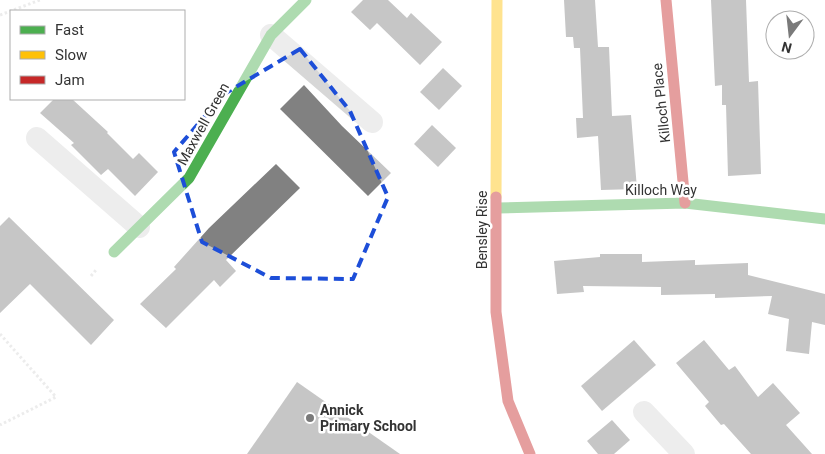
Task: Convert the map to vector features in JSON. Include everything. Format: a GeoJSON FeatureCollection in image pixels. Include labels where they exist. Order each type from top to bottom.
{"type":"FeatureCollection","features":[{"type":"Feature","properties":{"kind":"street","name":"Maxwell Green"},"geometry":{"type":"LineString","coordinates":[[114,252],[189,178],[271,35],[306,0]]}},
{"type":"Feature","properties":{"kind":"street","name":"Bensley Rise"},"geometry":{"type":"LineString","coordinates":[[497,0],[496,312],[508,401],[530,454]]}},
{"type":"Feature","properties":{"kind":"street","name":"Killoch Place"},"geometry":{"type":"LineString","coordinates":[[666,0],[685,202]]}},
{"type":"Feature","properties":{"kind":"street"},"geometry":{"type":"LineString","coordinates":[[271,35],[372,122]]}},
{"type":"Feature","properties":{"kind":"street"},"geometry":{"type":"LineString","coordinates":[[38,138],[139,227]]}},
{"type":"Feature","properties":{"kind":"street","name":"Killoch Way"},"geometry":{"type":"LineString","coordinates":[[496,208],[685,202],[825,219]]}},
{"type":"Feature","properties":{"kind":"street"},"geometry":{"type":"LineString","coordinates":[[644,412],[684,454]]}},
{"type":"Feature","properties":{"kind":"path"},"geometry":{"type":"LineString","coordinates":[[13,10],[40,0]]}},
{"type":"Feature","properties":{"kind":"path"},"geometry":{"type":"LineString","coordinates":[[0,334],[56,397],[0,425]]}},
{"type":"Feature","properties":{"kind":"highlighted area"},"geometry":{"type":"Polygon","coordinates":[[[300,49],[350,111],[388,197],[353,279],[271,278],[202,242],[174,152],[224,94],[300,49]]]}},
{"type":"Feature","properties":{"kind":"building"},"geometry":{"type":"Polygon","coordinates":[[[363,0],[388,0],[407,18],[411,13],[442,42],[420,65],[377,23],[370,30],[351,12],[363,0]]]}},
{"type":"Feature","properties":{"kind":"building"},"geometry":{"type":"Polygon","coordinates":[[[564,0],[595,0],[598,47],[609,47],[612,116],[631,115],[637,189],[601,190],[598,136],[577,138],[576,118],[583,118],[580,48],[574,48],[573,37],[566,37],[564,0]]]}},
{"type":"Feature","properties":{"kind":"building"},"geometry":{"type":"Polygon","coordinates":[[[711,0],[746,0],[749,82],[758,81],[761,174],[728,176],[726,105],[722,105],[722,85],[715,86],[711,0]]]}},
{"type":"Feature","properties":{"kind":"building"},"geometry":{"type":"Polygon","coordinates":[[[443,68],[462,86],[439,110],[420,92],[443,68]]]}},
{"type":"Feature","properties":{"kind":"building"},"geometry":{"type":"Polygon","coordinates":[[[304,85],[342,126],[391,173],[368,196],[280,109],[304,85]]]}},
{"type":"Feature","properties":{"kind":"building"},"geometry":{"type":"Polygon","coordinates":[[[53,100],[73,100],[108,132],[133,159],[139,153],[158,172],[135,196],[108,169],[101,175],[71,145],[74,143],[40,113],[53,100]]]}},
{"type":"Feature","properties":{"kind":"building"},"geometry":{"type":"Polygon","coordinates":[[[432,125],[456,148],[438,167],[414,144],[432,125]]]}},
{"type":"Feature","properties":{"kind":"building"},"geometry":{"type":"Polygon","coordinates":[[[276,164],[300,188],[226,260],[236,271],[220,287],[214,280],[166,328],[140,304],[176,269],[174,267],[209,228],[276,164]]]}},
{"type":"Feature","properties":{"kind":"building"},"geometry":{"type":"Polygon","coordinates":[[[9,217],[114,320],[91,345],[30,284],[0,313],[0,226],[9,217]]]}},
{"type":"Feature","properties":{"kind":"building"},"geometry":{"type":"Polygon","coordinates":[[[600,254],[642,254],[642,262],[695,260],[695,265],[748,263],[748,275],[825,294],[825,325],[812,322],[809,354],[786,351],[789,319],[768,314],[772,296],[715,298],[715,294],[661,295],[661,287],[583,286],[584,292],[557,294],[554,261],[600,257],[600,254]]]}},
{"type":"Feature","properties":{"kind":"building"},"geometry":{"type":"Polygon","coordinates":[[[634,340],[656,365],[602,411],[581,386],[634,340]]]}},
{"type":"Feature","properties":{"kind":"building"},"geometry":{"type":"Polygon","coordinates":[[[704,340],[729,370],[735,366],[758,397],[773,383],[800,413],[786,425],[812,454],[751,454],[724,424],[721,425],[705,406],[709,402],[676,363],[704,340]]]}},
{"type":"Feature","properties":{"kind":"building","name":"Annick Primary School"},"geometry":{"type":"Polygon","coordinates":[[[297,382],[400,454],[247,454],[297,382]]]}},
{"type":"Feature","properties":{"kind":"building"},"geometry":{"type":"Polygon","coordinates":[[[612,420],[630,440],[614,454],[598,454],[587,441],[612,420]]]}},
{"type":"Feature","properties":{"kind":"traffic: fast"},"geometry":{"type":"LineString","coordinates":[[114,252],[189,178],[271,35],[306,0]]}},
{"type":"Feature","properties":{"kind":"traffic: fast"},"geometry":{"type":"LineString","coordinates":[[497,208],[685,203],[825,219]]}},
{"type":"Feature","properties":{"kind":"traffic: slow"},"geometry":{"type":"LineString","coordinates":[[496,197],[497,0]]}},
{"type":"Feature","properties":{"kind":"traffic: jam"},"geometry":{"type":"LineString","coordinates":[[666,0],[685,203]]}},
{"type":"Feature","properties":{"kind":"traffic: jam"},"geometry":{"type":"LineString","coordinates":[[496,197],[496,312],[508,401],[530,454]]}},
{"type":"Feature","properties":{"kind":"place","name":"Annick Primary School"},"geometry":{"type":"Point","coordinates":[310,418]}}]}
